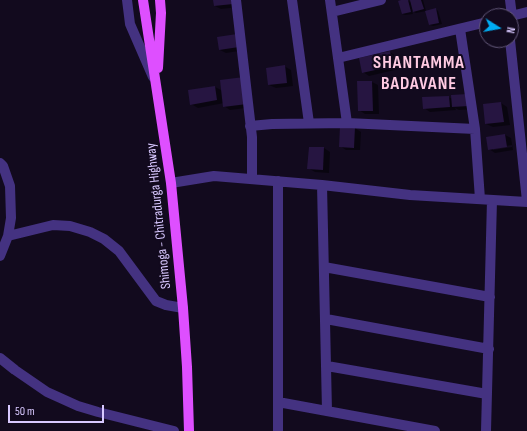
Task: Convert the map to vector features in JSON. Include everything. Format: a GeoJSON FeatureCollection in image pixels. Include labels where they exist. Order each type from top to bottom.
{"type":"FeatureCollection","features":[{"type":"Feature","properties":{"kind":"main road","name":"Shimoga - Chitradurga Highway"},"geometry":{"type":"LineString","coordinates":[[143,0],[171,183],[183,308],[187,367],[188,431]]}},
{"type":"Feature","properties":{"kind":"main road"},"geometry":{"type":"LineString","coordinates":[[157,86],[161,13],[160,0]]}},
{"type":"Feature","properties":{"kind":"street"},"geometry":{"type":"LineString","coordinates":[[126,0],[130,24],[157,86]]}},
{"type":"Feature","properties":{"kind":"street"},"geometry":{"type":"LineString","coordinates":[[236,0],[250,126],[252,178]]}},
{"type":"Feature","properties":{"kind":"street"},"geometry":{"type":"LineString","coordinates":[[292,0],[309,124]]}},
{"type":"Feature","properties":{"kind":"street"},"geometry":{"type":"LineString","coordinates":[[330,0],[347,123]]}},
{"type":"Feature","properties":{"kind":"street"},"geometry":{"type":"LineString","coordinates":[[332,12],[381,0]]}},
{"type":"Feature","properties":{"kind":"street"},"geometry":{"type":"LineString","coordinates":[[338,58],[479,24]]}},
{"type":"Feature","properties":{"kind":"street"},"geometry":{"type":"LineString","coordinates":[[460,29],[475,129],[480,199]]}},
{"type":"Feature","properties":{"kind":"street"},"geometry":{"type":"LineString","coordinates":[[171,183],[214,176],[252,178],[410,195],[527,201],[511,48]]}},
{"type":"Feature","properties":{"kind":"street"},"geometry":{"type":"LineString","coordinates":[[250,126],[272,124],[347,123],[475,129]]}},
{"type":"Feature","properties":{"kind":"street"},"geometry":{"type":"LineString","coordinates":[[0,163],[3,166],[10,186],[11,218],[8,236],[0,256]]}},
{"type":"Feature","properties":{"kind":"street"},"geometry":{"type":"LineString","coordinates":[[278,181],[278,431]]}},
{"type":"Feature","properties":{"kind":"street"},"geometry":{"type":"LineString","coordinates":[[322,185],[328,411]]}},
{"type":"Feature","properties":{"kind":"street"},"geometry":{"type":"LineString","coordinates":[[486,431],[492,200]]}},
{"type":"Feature","properties":{"kind":"street"},"geometry":{"type":"LineString","coordinates":[[8,236],[53,225],[70,226],[90,232],[104,239],[119,250],[156,301],[166,305],[183,308]]}},
{"type":"Feature","properties":{"kind":"street"},"geometry":{"type":"LineString","coordinates":[[324,267],[490,297]]}},
{"type":"Feature","properties":{"kind":"street"},"geometry":{"type":"LineString","coordinates":[[326,319],[489,348]]}},
{"type":"Feature","properties":{"kind":"street"},"geometry":{"type":"LineString","coordinates":[[0,358],[48,392],[78,406],[174,431]]}},
{"type":"Feature","properties":{"kind":"street"},"geometry":{"type":"LineString","coordinates":[[326,366],[487,394]]}},
{"type":"Feature","properties":{"kind":"street"},"geometry":{"type":"LineString","coordinates":[[278,402],[435,431]]}},
{"type":"Feature","properties":{"kind":"building"},"geometry":{"type":"Polygon","coordinates":[[[213,0],[233,0],[233,4],[214,6],[213,0]]]}},
{"type":"Feature","properties":{"kind":"building"},"geometry":{"type":"Polygon","coordinates":[[[408,0],[411,12],[402,14],[398,1],[408,0]]]}},
{"type":"Feature","properties":{"kind":"building"},"geometry":{"type":"Polygon","coordinates":[[[410,0],[421,0],[424,9],[413,12],[410,0]]]}},
{"type":"Feature","properties":{"kind":"building"},"geometry":{"type":"Polygon","coordinates":[[[436,8],[439,23],[429,25],[425,11],[436,8]]]}},
{"type":"Feature","properties":{"kind":"building"},"geometry":{"type":"Polygon","coordinates":[[[237,34],[239,47],[219,50],[217,37],[237,34]]]}},
{"type":"Feature","properties":{"kind":"building"},"geometry":{"type":"Polygon","coordinates":[[[390,51],[393,66],[362,73],[359,58],[390,51]]]}},
{"type":"Feature","properties":{"kind":"building"},"geometry":{"type":"Polygon","coordinates":[[[285,65],[287,83],[268,85],[266,68],[285,65]]]}},
{"type":"Feature","properties":{"kind":"building"},"geometry":{"type":"Polygon","coordinates":[[[244,77],[247,104],[223,107],[220,80],[244,77]]]}},
{"type":"Feature","properties":{"kind":"building"},"geometry":{"type":"Polygon","coordinates":[[[357,81],[372,81],[373,111],[358,111],[357,81]]]}},
{"type":"Feature","properties":{"kind":"building"},"geometry":{"type":"Polygon","coordinates":[[[215,86],[217,100],[190,105],[188,90],[215,86]]]}},
{"type":"Feature","properties":{"kind":"building"},"geometry":{"type":"Polygon","coordinates":[[[468,94],[469,106],[452,107],[451,95],[468,94]]]}},
{"type":"Feature","properties":{"kind":"building"},"geometry":{"type":"Polygon","coordinates":[[[449,96],[450,107],[423,109],[422,97],[449,96]]]}},
{"type":"Feature","properties":{"kind":"building"},"geometry":{"type":"Polygon","coordinates":[[[501,102],[504,122],[485,124],[483,104],[501,102]]]}},
{"type":"Feature","properties":{"kind":"building"},"geometry":{"type":"Polygon","coordinates":[[[340,126],[355,127],[354,148],[339,147],[340,126]]]}},
{"type":"Feature","properties":{"kind":"building"},"geometry":{"type":"Polygon","coordinates":[[[505,134],[507,147],[488,150],[486,137],[505,134]]]}},
{"type":"Feature","properties":{"kind":"building"},"geometry":{"type":"Polygon","coordinates":[[[309,147],[324,147],[323,170],[307,169],[309,147]]]}},
{"type":"Feature","properties":{"kind":"district","name":"SHANTAMMA BADAVANE"},"geometry":{"type":"Point","coordinates":[419,73]}}]}
